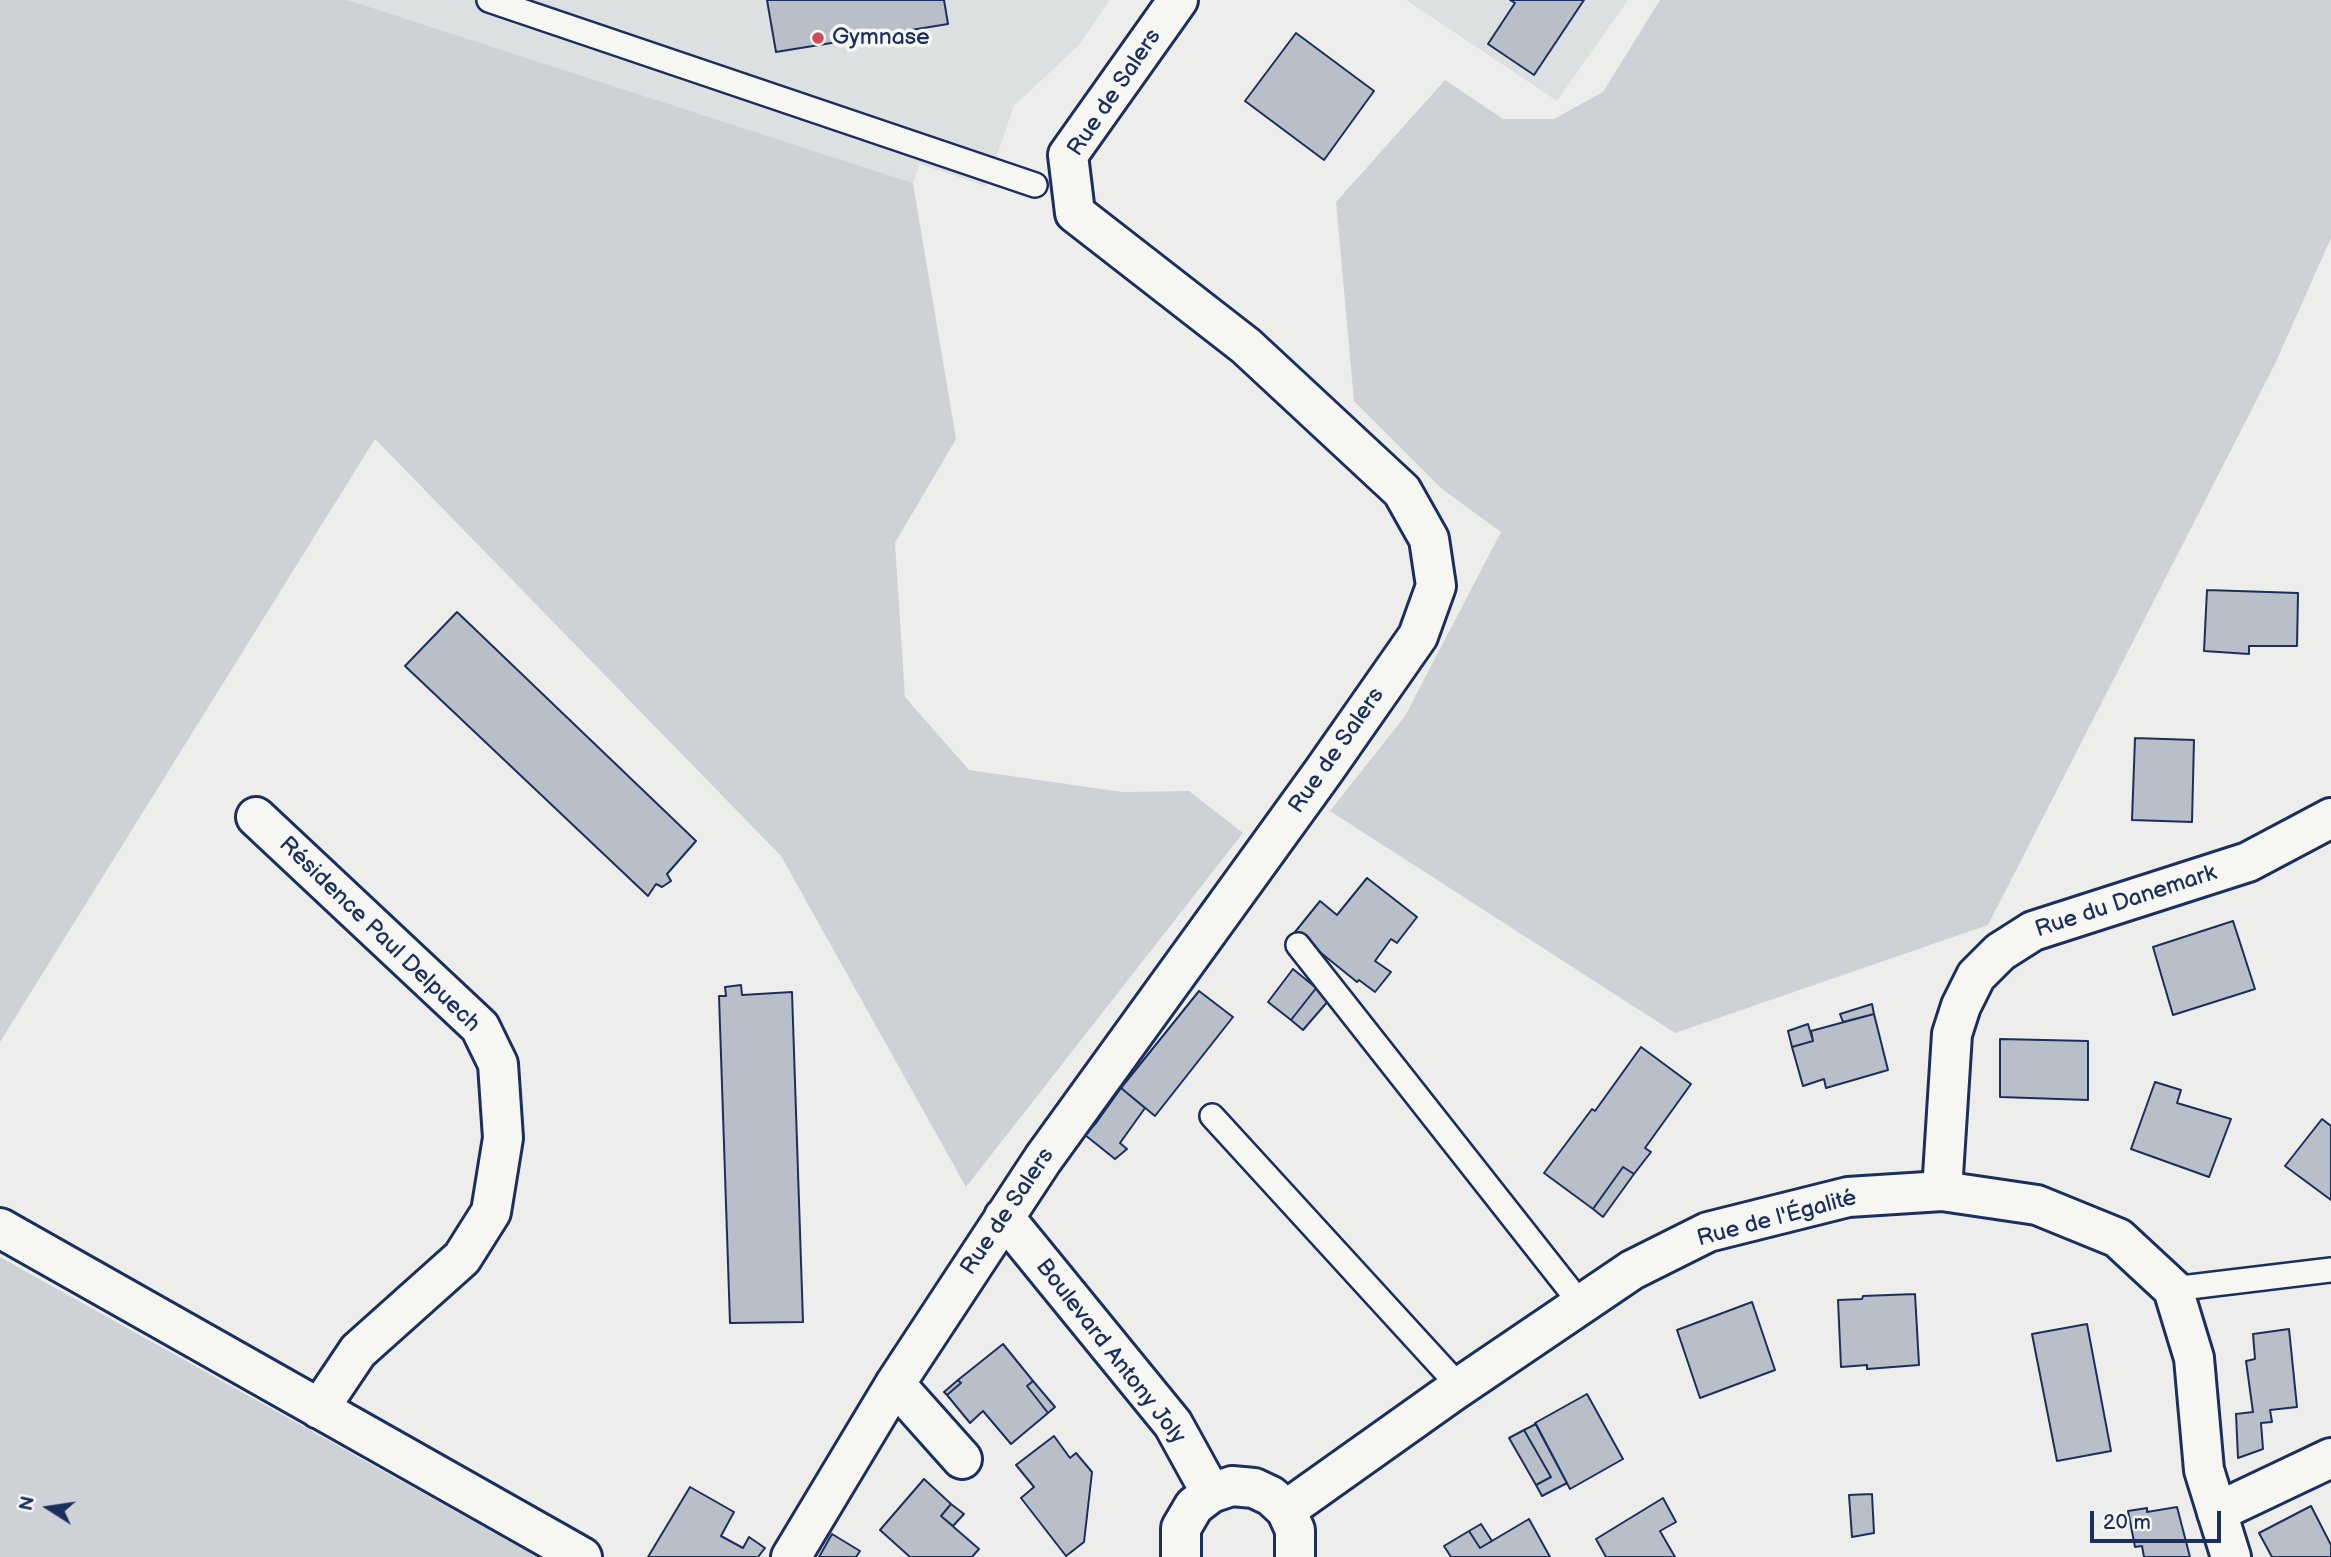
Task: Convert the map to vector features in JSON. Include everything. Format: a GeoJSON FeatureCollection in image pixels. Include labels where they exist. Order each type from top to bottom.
{"type":"FeatureCollection","features":[{"type":"Feature","properties":{"kind":"street","name":"Rue de Salers"},"geometry":{"type":"LineString","coordinates":[[791,1557],[895,1384],[1003,1217],[1068,1122],[1323,772],[1418,636],[1436,586],[1429,539],[1402,491],[1246,346],[1075,214],[1068,155],[1178,0]]}},
{"type":"Feature","properties":{"kind":"street","name":"Résidence Paul Delpuech"},"geometry":{"type":"LineString","coordinates":[[257,817],[480,1027],[498,1065],[503,1138],[491,1212],[462,1258],[358,1351],[319,1409]]}},
{"type":"Feature","properties":{"kind":"street","name":"Rue du Danemark"},"geometry":{"type":"LineString","coordinates":[[1942,1191],[1952,1034],[1961,1006],[1976,976],[2000,952],[2033,931],[2248,862],[2331,818]]}},
{"type":"Feature","properties":{"kind":"street","name":"Rue de l'Égalité"},"geometry":{"type":"LineString","coordinates":[[1286,1510],[1632,1270],[1708,1232],[1848,1197],[1942,1191],[2037,1205],[2118,1238],[2173,1289]]}},
{"type":"Feature","properties":{"kind":"street","name":"Boulevard Antony Joly"},"geometry":{"type":"LineString","coordinates":[[1003,1217],[1172,1424],[1210,1493]]}},
{"type":"Feature","properties":{"kind":"street"},"geometry":{"type":"LineString","coordinates":[[0,1228],[582,1557]]}},
{"type":"Feature","properties":{"kind":"street"},"geometry":{"type":"LineString","coordinates":[[2173,1289],[2194,1358],[2204,1470],[2231,1557]]}},
{"type":"Feature","properties":{"kind":"street"},"geometry":{"type":"LineString","coordinates":[[895,1384],[962,1459]]}},
{"type":"Feature","properties":{"kind":"street"},"geometry":{"type":"LineString","coordinates":[[2217,1512],[2331,1458]]}},
{"type":"Feature","properties":{"kind":"street"},"geometry":{"type":"LineString","coordinates":[[1181,1557],[1181,1528],[1194,1506],[1210,1493],[1232,1486],[1254,1488],[1271,1496],[1286,1510],[1295,1530],[1295,1557]]}},
{"type":"Feature","properties":{"kind":"lane"},"geometry":{"type":"LineString","coordinates":[[489,0],[1035,185]]}},
{"type":"Feature","properties":{"kind":"lane"},"geometry":{"type":"LineString","coordinates":[[1298,945],[1581,1304]]}},
{"type":"Feature","properties":{"kind":"lane"},"geometry":{"type":"LineString","coordinates":[[1212,1116],[1460,1387]]}},
{"type":"Feature","properties":{"kind":"lane"},"geometry":{"type":"LineString","coordinates":[[2173,1289],[2331,1270]]}},
{"type":"Feature","properties":{"kind":"shaded area"},"geometry":{"type":"Polygon","coordinates":[[[0,0],[348,0],[913,183],[956,439],[895,543],[905,697],[969,770],[1122,792],[1189,791],[1243,833],[966,1187],[781,856],[375,439],[0,1042],[0,0]]]}},
{"type":"Feature","properties":{"kind":"shaded area"},"geometry":{"type":"Polygon","coordinates":[[[348,0],[1110,0],[1078,46],[1014,106],[986,186],[920,164],[913,183],[348,0]]]}},
{"type":"Feature","properties":{"kind":"shaded area"},"geometry":{"type":"Polygon","coordinates":[[[1406,0],[1628,0],[1557,101],[1406,0]]]}},
{"type":"Feature","properties":{"kind":"shaded area"},"geometry":{"type":"Polygon","coordinates":[[[1660,0],[2331,0],[2331,238],[2275,364],[1988,925],[1675,1033],[1330,811],[1405,716],[1501,532],[1442,489],[1354,401],[1336,202],[1445,80],[1503,119],[1554,119],[1603,92],[1660,0]]]}},
{"type":"Feature","properties":{"kind":"shaded area"},"geometry":{"type":"Polygon","coordinates":[[[0,1257],[537,1557],[0,1557],[0,1257]]]}},
{"type":"Feature","properties":{"kind":"building","name":"Gymnase"},"geometry":{"type":"Polygon","coordinates":[[[767,0],[944,0],[948,24],[776,52],[767,0]]]}},
{"type":"Feature","properties":{"kind":"building"},"geometry":{"type":"Polygon","coordinates":[[[1510,0],[1584,0],[1534,75],[1488,44],[1515,3],[1510,0]]]}},
{"type":"Feature","properties":{"kind":"building"},"geometry":{"type":"Polygon","coordinates":[[[1296,33],[1374,91],[1324,160],[1245,101],[1296,33]]]}},
{"type":"Feature","properties":{"kind":"building"},"geometry":{"type":"Polygon","coordinates":[[[2207,590],[2298,593],[2297,646],[2249,646],[2249,654],[2204,651],[2207,590]]]}},
{"type":"Feature","properties":{"kind":"building"},"geometry":{"type":"Polygon","coordinates":[[[457,612],[696,841],[667,874],[671,881],[662,887],[656,884],[648,896],[405,666],[457,612]]]}},
{"type":"Feature","properties":{"kind":"building"},"geometry":{"type":"Polygon","coordinates":[[[2135,738],[2194,740],[2192,822],[2132,820],[2135,738]]]}},
{"type":"Feature","properties":{"kind":"building"},"geometry":{"type":"Polygon","coordinates":[[[1367,878],[1417,917],[1397,943],[1391,939],[1375,961],[1391,972],[1375,992],[1359,980],[1357,982],[1295,932],[1320,901],[1337,915],[1367,878]]]}},
{"type":"Feature","properties":{"kind":"building"},"geometry":{"type":"Polygon","coordinates":[[[2233,921],[2255,989],[2173,1015],[2153,947],[2233,921]]]}},
{"type":"Feature","properties":{"kind":"building"},"geometry":{"type":"Polygon","coordinates":[[[1293,969],[1317,987],[1291,1020],[1268,1002],[1293,969]]]}},
{"type":"Feature","properties":{"kind":"building"},"geometry":{"type":"Polygon","coordinates":[[[741,985],[742,995],[792,992],[803,1322],[730,1323],[719,996],[726,996],[725,987],[741,985]]]}},
{"type":"Feature","properties":{"kind":"building"},"geometry":{"type":"Polygon","coordinates":[[[1317,987],[1329,1000],[1303,1030],[1291,1020],[1317,987]]]}},
{"type":"Feature","properties":{"kind":"building"},"geometry":{"type":"Polygon","coordinates":[[[1199,991],[1233,1017],[1155,1116],[1121,1088],[1199,991]]]}},
{"type":"Feature","properties":{"kind":"building"},"geometry":{"type":"Polygon","coordinates":[[[1872,1004],[1874,1014],[1843,1022],[1840,1014],[1872,1004]]]}},
{"type":"Feature","properties":{"kind":"building"},"geometry":{"type":"Polygon","coordinates":[[[1874,1014],[1888,1070],[1826,1088],[1824,1079],[1803,1086],[1792,1047],[1813,1041],[1811,1031],[1874,1014]]]}},
{"type":"Feature","properties":{"kind":"building"},"geometry":{"type":"Polygon","coordinates":[[[1808,1024],[1813,1041],[1792,1047],[1788,1031],[1808,1024]]]}},
{"type":"Feature","properties":{"kind":"building"},"geometry":{"type":"Polygon","coordinates":[[[2000,1039],[2088,1041],[2088,1100],[2000,1097],[2000,1039]]]}},
{"type":"Feature","properties":{"kind":"building"},"geometry":{"type":"Polygon","coordinates":[[[1641,1047],[1691,1084],[1645,1148],[1651,1152],[1634,1174],[1623,1167],[1593,1209],[1544,1173],[1592,1109],[1595,1111],[1641,1047]]]}},
{"type":"Feature","properties":{"kind":"building"},"geometry":{"type":"Polygon","coordinates":[[[2155,1082],[2181,1090],[2177,1103],[2231,1119],[2209,1177],[2131,1149],[2155,1082]]]}},
{"type":"Feature","properties":{"kind":"building"},"geometry":{"type":"Polygon","coordinates":[[[1121,1088],[1145,1108],[1120,1143],[1127,1149],[1115,1159],[1085,1135],[1121,1088]]]}},
{"type":"Feature","properties":{"kind":"building"},"geometry":{"type":"Polygon","coordinates":[[[2322,1119],[2331,1126],[2331,1200],[2285,1166],[2322,1119]]]}},
{"type":"Feature","properties":{"kind":"building"},"geometry":{"type":"Polygon","coordinates":[[[1623,1167],[1634,1174],[1603,1217],[1593,1209],[1623,1167]]]}},
{"type":"Feature","properties":{"kind":"building"},"geometry":{"type":"Polygon","coordinates":[[[1915,1294],[1919,1365],[1867,1369],[1867,1365],[1841,1367],[1838,1300],[1915,1294]]]}},
{"type":"Feature","properties":{"kind":"building"},"geometry":{"type":"Polygon","coordinates":[[[1752,1302],[1775,1370],[1700,1398],[1677,1330],[1752,1302]]]}},
{"type":"Feature","properties":{"kind":"building"},"geometry":{"type":"Polygon","coordinates":[[[2087,1324],[2111,1451],[2057,1461],[2032,1334],[2087,1324]]]}},
{"type":"Feature","properties":{"kind":"building"},"geometry":{"type":"Polygon","coordinates":[[[2289,1329],[2297,1407],[2270,1410],[2272,1422],[2261,1423],[2263,1449],[2238,1458],[2236,1414],[2253,1412],[2246,1361],[2255,1359],[2253,1334],[2289,1329]]]}},
{"type":"Feature","properties":{"kind":"building"},"geometry":{"type":"Polygon","coordinates":[[[1003,1344],[1033,1381],[1027,1386],[1048,1413],[1011,1444],[983,1411],[970,1423],[947,1395],[961,1383],[958,1380],[1003,1344]]]}},
{"type":"Feature","properties":{"kind":"building"},"geometry":{"type":"Polygon","coordinates":[[[958,1380],[961,1383],[947,1395],[944,1392],[958,1380]]]}},
{"type":"Feature","properties":{"kind":"building"},"geometry":{"type":"Polygon","coordinates":[[[1033,1381],[1055,1407],[1048,1413],[1027,1386],[1033,1381]]]}},
{"type":"Feature","properties":{"kind":"building"},"geometry":{"type":"Polygon","coordinates":[[[1587,1394],[1623,1459],[1570,1489],[1535,1423],[1587,1394]]]}},
{"type":"Feature","properties":{"kind":"building"},"geometry":{"type":"Polygon","coordinates":[[[1536,1424],[1567,1483],[1542,1496],[1536,1485],[1551,1477],[1524,1430],[1536,1424]]]}},
{"type":"Feature","properties":{"kind":"building"},"geometry":{"type":"Polygon","coordinates":[[[1524,1430],[1551,1477],[1536,1485],[1509,1438],[1524,1430]]]}},
{"type":"Feature","properties":{"kind":"building"},"geometry":{"type":"Polygon","coordinates":[[[1054,1436],[1070,1458],[1076,1453],[1092,1472],[1084,1542],[1066,1556],[1021,1498],[1034,1487],[1016,1465],[1054,1436]]]}},
{"type":"Feature","properties":{"kind":"building"},"geometry":{"type":"Polygon","coordinates":[[[924,1479],[951,1504],[941,1516],[979,1549],[972,1557],[910,1557],[880,1530],[924,1479]]]}},
{"type":"Feature","properties":{"kind":"building"},"geometry":{"type":"Polygon","coordinates":[[[690,1487],[734,1512],[721,1536],[743,1548],[749,1537],[765,1548],[758,1557],[648,1557],[690,1487]]]}},
{"type":"Feature","properties":{"kind":"building"},"geometry":{"type":"Polygon","coordinates":[[[1872,1494],[1874,1533],[1852,1537],[1849,1495],[1872,1494]]]}},
{"type":"Feature","properties":{"kind":"building"},"geometry":{"type":"Polygon","coordinates":[[[1663,1498],[1676,1522],[1660,1531],[1675,1557],[1606,1557],[1596,1539],[1663,1498]]]}},
{"type":"Feature","properties":{"kind":"building"},"geometry":{"type":"Polygon","coordinates":[[[951,1504],[964,1514],[953,1526],[941,1516],[951,1504]]]}},
{"type":"Feature","properties":{"kind":"building"},"geometry":{"type":"Polygon","coordinates":[[[2311,1506],[2331,1545],[2331,1557],[2272,1557],[2259,1533],[2311,1506]]]}},
{"type":"Feature","properties":{"kind":"building"},"geometry":{"type":"Polygon","coordinates":[[[2177,1507],[2190,1557],[2144,1557],[2142,1546],[2135,1547],[2128,1511],[2147,1508],[2147,1512],[2177,1507]]]}},
{"type":"Feature","properties":{"kind":"building"},"geometry":{"type":"Polygon","coordinates":[[[1529,1519],[1550,1557],[1451,1557],[1444,1546],[1469,1531],[1480,1548],[1529,1519]]]}},
{"type":"Feature","properties":{"kind":"building"},"geometry":{"type":"Polygon","coordinates":[[[1481,1524],[1492,1541],[1480,1548],[1469,1531],[1481,1524]]]}},
{"type":"Feature","properties":{"kind":"building"},"geometry":{"type":"Polygon","coordinates":[[[832,1534],[860,1551],[856,1557],[819,1557],[832,1534]]]}},
{"type":"Feature","properties":{"kind":"place","name":"Gymnase"},"geometry":{"type":"Point","coordinates":[818,38]}}]}
